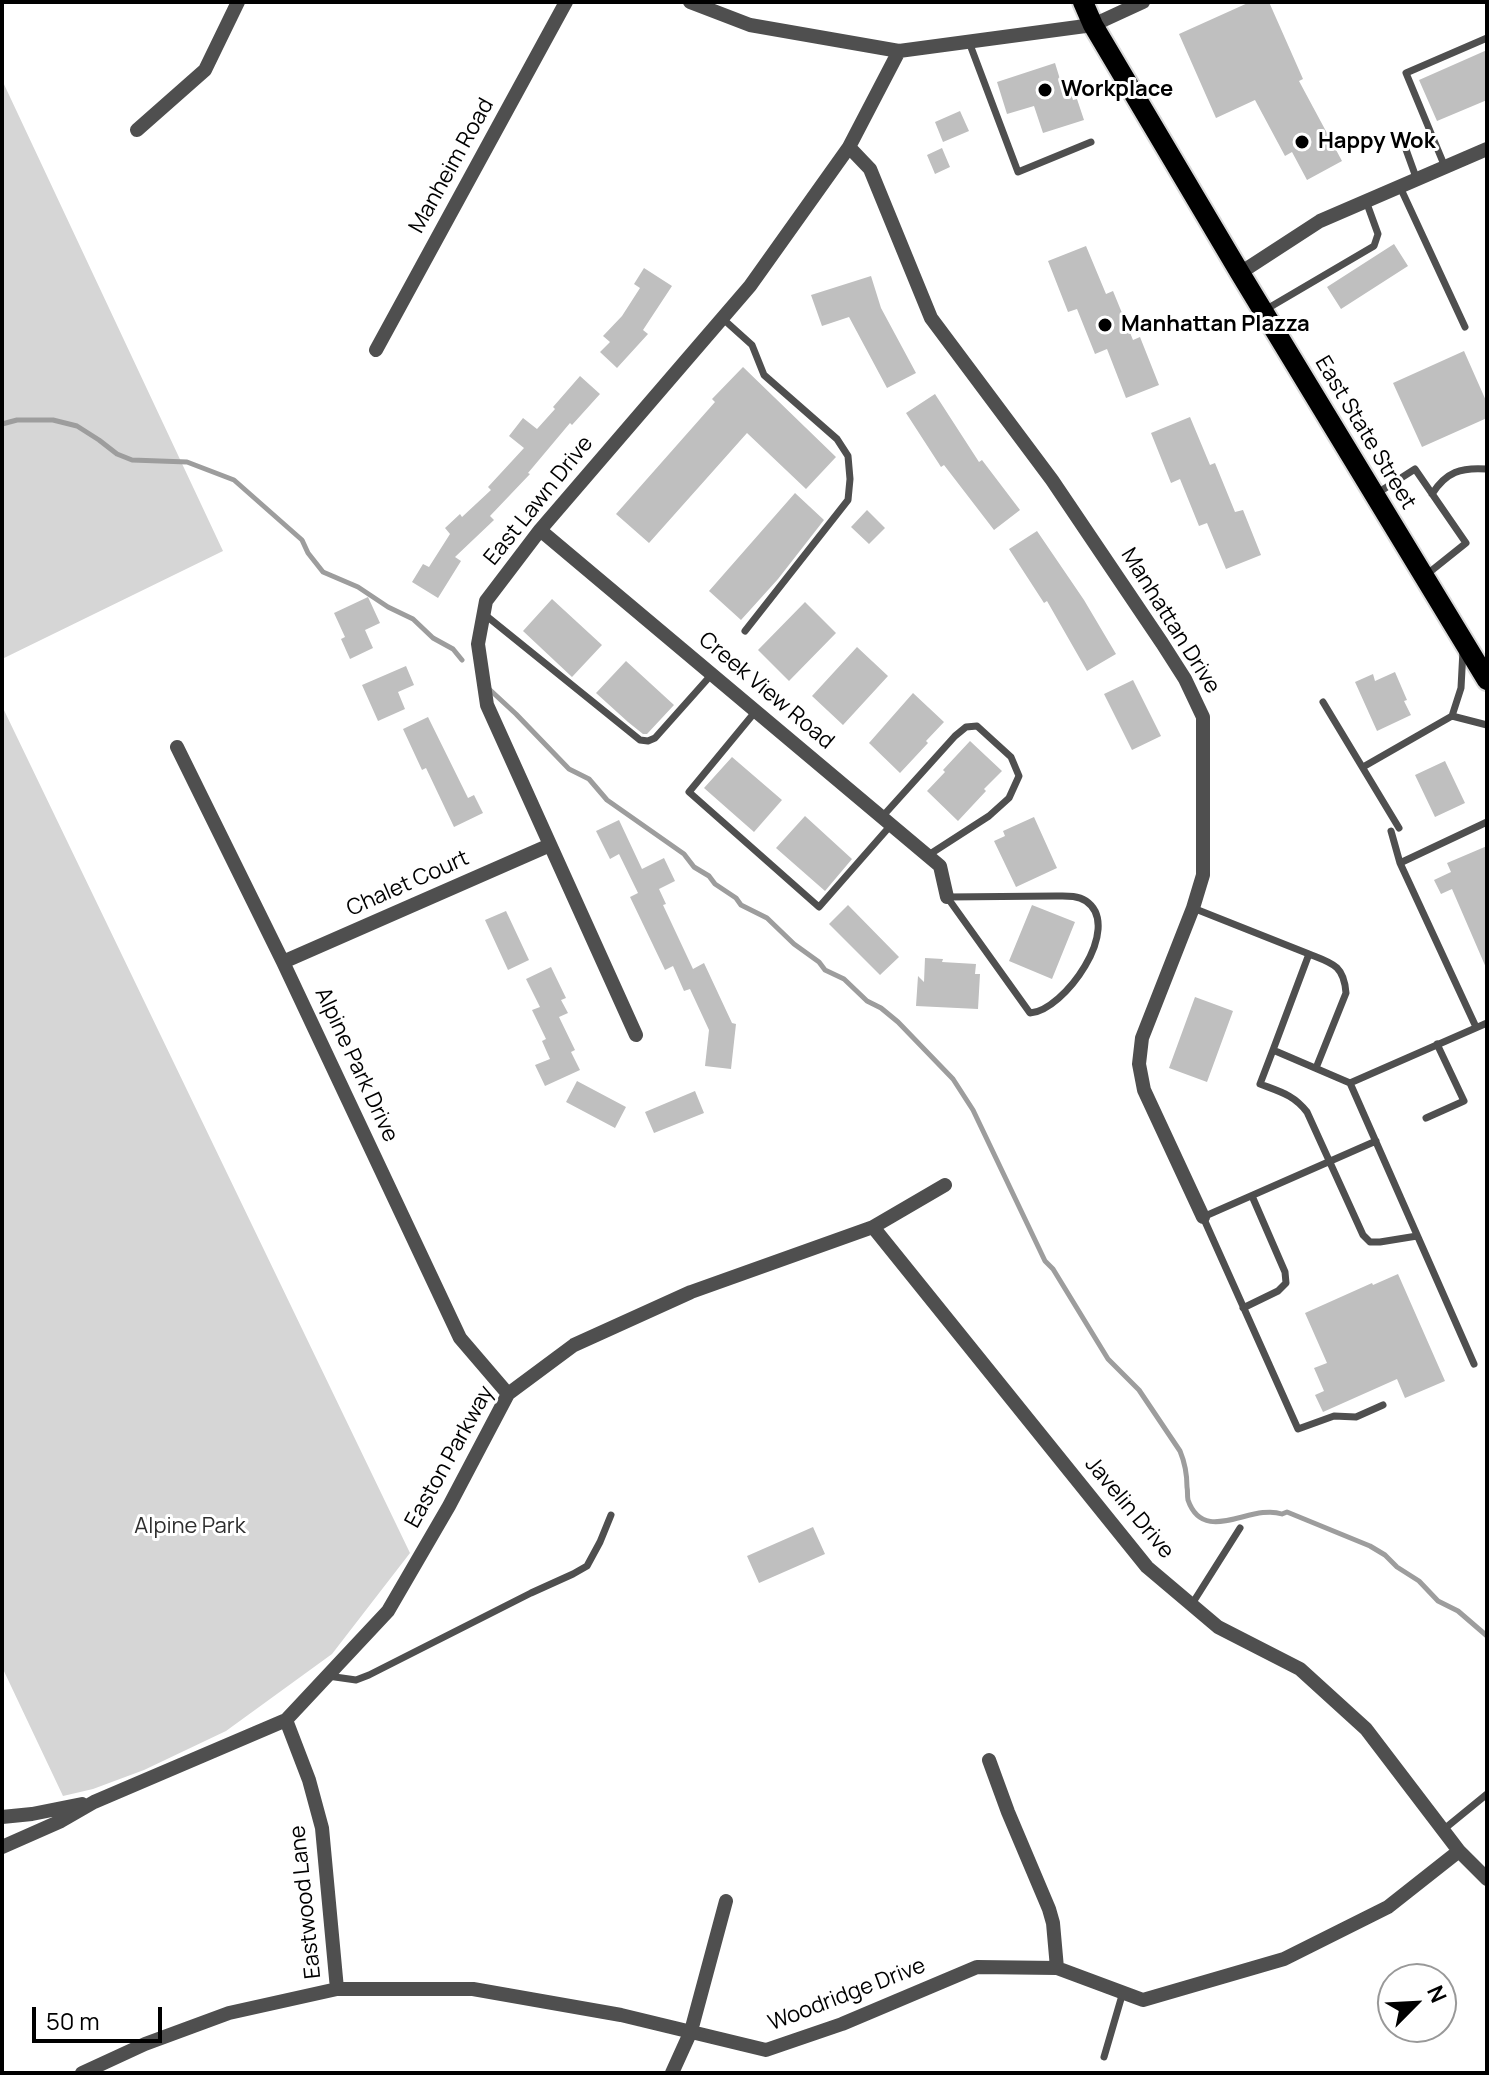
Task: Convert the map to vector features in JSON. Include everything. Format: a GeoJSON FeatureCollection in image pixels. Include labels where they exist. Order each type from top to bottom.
{"type":"FeatureCollection","features":[{"type":"Feature","properties":{"kind":"main road","name":"East State Street"},"geometry":{"type":"LineString","coordinates":[[1083,2],[1093,25],[1240,273],[1487,680]]}},
{"type":"Feature","properties":{"kind":"street"},"geometry":{"type":"LineString","coordinates":[[137,130],[205,70],[238,2]]}},
{"type":"Feature","properties":{"kind":"street","name":"Manheim Road"},"geometry":{"type":"LineString","coordinates":[[376,350],[566,2]]}},
{"type":"Feature","properties":{"kind":"street"},"geometry":{"type":"LineString","coordinates":[[690,2],[750,25],[899,51],[1093,25],[1143,2]]}},
{"type":"Feature","properties":{"kind":"street","name":"East Lawn Drive"},"geometry":{"type":"LineString","coordinates":[[636,1035],[487,705],[478,644],[486,601],[540,530],[750,286],[849,147],[899,51]]}},
{"type":"Feature","properties":{"kind":"street","name":"Manhattan Drive"},"geometry":{"type":"LineString","coordinates":[[849,147],[870,169],[931,318],[1052,480],[1185,679],[1203,717],[1203,875],[1142,1038],[1139,1064],[1144,1090],[1203,1217]]}},
{"type":"Feature","properties":{"kind":"street"},"geometry":{"type":"LineString","coordinates":[[1240,273],[1320,221],[1487,149]]}},
{"type":"Feature","properties":{"kind":"street","name":"Creek View Road"},"geometry":{"type":"LineString","coordinates":[[540,530],[940,866],[947,897]]}},
{"type":"Feature","properties":{"kind":"street","name":"Alpine Park Drive"},"geometry":{"type":"LineString","coordinates":[[177,747],[283,962],[460,1338],[508,1394]]}},
{"type":"Feature","properties":{"kind":"street","name":"Chalet Court"},"geometry":{"type":"LineString","coordinates":[[283,962],[550,845]]}},
{"type":"Feature","properties":{"kind":"street","name":"Easton Parkway"},"geometry":{"type":"LineString","coordinates":[[2,1847],[61,1821],[94,1802],[286,1720],[388,1611],[449,1506],[508,1394],[574,1345],[691,1292],[873,1227],[945,1185]]}},
{"type":"Feature","properties":{"kind":"street","name":"Javelin Drive"},"geometry":{"type":"LineString","coordinates":[[873,1227],[1147,1567],[1218,1627],[1300,1669],[1366,1729],[1459,1851],[1487,1879]]}},
{"type":"Feature","properties":{"kind":"street","name":"Eastwood Lane"},"geometry":{"type":"LineString","coordinates":[[286,1720],[309,1780],[322,1828],[337,1989]]}},
{"type":"Feature","properties":{"kind":"street"},"geometry":{"type":"LineString","coordinates":[[989,1760],[1049,1909],[1057,1968]]}},
{"type":"Feature","properties":{"kind":"street","name":"Easton Parkway"},"geometry":{"type":"LineString","coordinates":[[2,1817],[94,1802]]}},
{"type":"Feature","properties":{"kind":"street","name":"Woodridge Drive"},"geometry":{"type":"LineString","coordinates":[[82,2073],[145,2044],[229,2013],[337,1989],[473,1989],[621,2015],[766,2050],[842,2024],[977,1967],[1057,1968],[1143,2000],[1284,1959],[1388,1907],[1459,1851]]}},
{"type":"Feature","properties":{"kind":"street"},"geometry":{"type":"LineString","coordinates":[[672,2073],[691,2031],[726,1901]]}},
{"type":"Feature","properties":{"kind":"lane"},"geometry":{"type":"LineString","coordinates":[[1445,167],[1406,73],[1487,38]]}},
{"type":"Feature","properties":{"kind":"lane"},"geometry":{"type":"LineString","coordinates":[[969,42],[1018,172],[1091,142]]}},
{"type":"Feature","properties":{"kind":"lane"},"geometry":{"type":"LineString","coordinates":[[1404,144],[1417,180]]}},
{"type":"Feature","properties":{"kind":"lane"},"geometry":{"type":"LineString","coordinates":[[1400,187],[1465,327]]}},
{"type":"Feature","properties":{"kind":"lane"},"geometry":{"type":"LineString","coordinates":[[1263,311],[1374,246],[1378,234],[1366,201]]}},
{"type":"Feature","properties":{"kind":"lane"},"geometry":{"type":"LineString","coordinates":[[722,318],[752,345],[764,375],[837,439],[848,456],[850,479],[848,500],[745,631]]}},
{"type":"Feature","properties":{"kind":"lane"},"geometry":{"type":"LineString","coordinates":[[1432,494],[1448,475],[1469,467],[1487,469]]}},
{"type":"Feature","properties":{"kind":"lane"},"geometry":{"type":"LineString","coordinates":[[1375,495],[1415,469],[1466,543],[1424,576]]}},
{"type":"Feature","properties":{"kind":"lane"},"geometry":{"type":"LineString","coordinates":[[484,613],[640,740],[655,738],[712,674]]}},
{"type":"Feature","properties":{"kind":"lane"},"geometry":{"type":"LineString","coordinates":[[1363,767],[1452,716],[1461,688],[1463,641]]}},
{"type":"Feature","properties":{"kind":"lane"},"geometry":{"type":"LineString","coordinates":[[1323,702],[1363,767],[1395,830],[1400,863],[1476,1027]]}},
{"type":"Feature","properties":{"kind":"lane"},"geometry":{"type":"LineString","coordinates":[[756,711],[689,792],[819,907],[955,736],[966,727],[977,726],[1011,757],[1019,776],[1009,798],[989,816],[927,856]]}},
{"type":"Feature","properties":{"kind":"lane"},"geometry":{"type":"LineString","coordinates":[[1452,716],[1487,725]]}},
{"type":"Feature","properties":{"kind":"lane"},"geometry":{"type":"LineString","coordinates":[[1400,863],[1487,822]]}},
{"type":"Feature","properties":{"kind":"lane"},"geometry":{"type":"LineString","coordinates":[[1056,896],[1084,900],[1098,918],[1091,957],[1068,990],[1049,1006],[1037,1013],[1030,1013],[947,897],[1056,896]]}},
{"type":"Feature","properties":{"kind":"lane"},"geometry":{"type":"LineString","coordinates":[[1193,908],[1335,965],[1345,981],[1346,993],[1316,1068]]}},
{"type":"Feature","properties":{"kind":"lane"},"geometry":{"type":"LineString","coordinates":[[1309,954],[1260,1084],[1289,1095],[1307,1112],[1363,1235],[1370,1242],[1417,1236]]}},
{"type":"Feature","properties":{"kind":"lane"},"geometry":{"type":"LineString","coordinates":[[1350,1083],[1487,1023]]}},
{"type":"Feature","properties":{"kind":"lane"},"geometry":{"type":"LineString","coordinates":[[1426,1118],[1464,1101],[1437,1044]]}},
{"type":"Feature","properties":{"kind":"lane"},"geometry":{"type":"LineString","coordinates":[[1273,1050],[1350,1083],[1474,1364]]}},
{"type":"Feature","properties":{"kind":"lane"},"geometry":{"type":"LineString","coordinates":[[1376,1141],[1203,1217],[1298,1429],[1334,1416],[1356,1417],[1383,1405]]}},
{"type":"Feature","properties":{"kind":"lane"},"geometry":{"type":"LineString","coordinates":[[1243,1308],[1278,1291],[1286,1283],[1285,1272],[1252,1196]]}},
{"type":"Feature","properties":{"kind":"lane"},"geometry":{"type":"LineString","coordinates":[[327,1676],[356,1680],[369,1675],[573,1574],[587,1566],[611,1515]]}},
{"type":"Feature","properties":{"kind":"lane"},"geometry":{"type":"LineString","coordinates":[[1192,1605],[1240,1528]]}},
{"type":"Feature","properties":{"kind":"lane"},"geometry":{"type":"LineString","coordinates":[[1443,1830],[1487,1794]]}},
{"type":"Feature","properties":{"kind":"lane"},"geometry":{"type":"LineString","coordinates":[[1104,2057],[1123,1992]]}},
{"type":"Feature","properties":{"kind":"green space"},"geometry":{"type":"Polygon","coordinates":[[[2,80],[223,551],[2,659],[2,80]]]}},
{"type":"Feature","properties":{"kind":"green space","name":"Alpine Park"},"geometry":{"type":"Polygon","coordinates":[[[2,706],[410,1553],[332,1654],[226,1731],[144,1770],[93,1789],[63,1796],[2,1667],[2,706]]]}},
{"type":"Feature","properties":{"kind":"building"},"geometry":{"type":"Polygon","coordinates":[[[1250,2],[1269,2],[1303,79],[1299,81],[1342,161],[1307,180],[1292,152],[1285,156],[1255,100],[1216,118],[1179,34],[1250,2]]]}},
{"type":"Feature","properties":{"kind":"building"},"geometry":{"type":"Polygon","coordinates":[[[1487,50],[1487,100],[1437,121],[1419,80],[1487,50]]]}},
{"type":"Feature","properties":{"kind":"building"},"geometry":{"type":"Polygon","coordinates":[[[1055,63],[1063,89],[1069,87],[1084,120],[1043,133],[1034,106],[1007,114],[997,82],[1055,63]]]}},
{"type":"Feature","properties":{"kind":"building"},"geometry":{"type":"Polygon","coordinates":[[[960,111],[969,131],[943,142],[935,122],[960,111]]]}},
{"type":"Feature","properties":{"kind":"building"},"geometry":{"type":"Polygon","coordinates":[[[942,148],[950,167],[935,174],[927,155],[942,148]]]}},
{"type":"Feature","properties":{"kind":"building"},"geometry":{"type":"Polygon","coordinates":[[[1394,244],[1408,266],[1341,309],[1327,287],[1394,244]]]}},
{"type":"Feature","properties":{"kind":"building","name":"Manhattan Plazza"},"geometry":{"type":"Polygon","coordinates":[[[1086,246],[1106,294],[1113,291],[1133,340],[1140,337],[1159,385],[1126,398],[1107,349],[1095,354],[1077,309],[1068,312],[1048,261],[1086,246]]]}},
{"type":"Feature","properties":{"kind":"building"},"geometry":{"type":"Polygon","coordinates":[[[644,268],[672,286],[643,330],[648,334],[617,368],[600,352],[610,342],[603,336],[622,316],[640,288],[634,284],[644,268]]]}},
{"type":"Feature","properties":{"kind":"building"},"geometry":{"type":"Polygon","coordinates":[[[871,276],[881,308],[916,373],[887,388],[849,317],[822,326],[811,295],[871,276]]]}},
{"type":"Feature","properties":{"kind":"building"},"geometry":{"type":"Polygon","coordinates":[[[1464,351],[1487,403],[1487,418],[1422,447],[1393,383],[1464,351]]]}},
{"type":"Feature","properties":{"kind":"building"},"geometry":{"type":"Polygon","coordinates":[[[743,367],[836,457],[806,489],[747,433],[649,543],[616,514],[715,402],[712,399],[743,367]]]}},
{"type":"Feature","properties":{"kind":"building"},"geometry":{"type":"Polygon","coordinates":[[[580,376],[600,394],[572,425],[570,423],[530,474],[490,516],[494,520],[455,557],[461,561],[438,598],[412,582],[423,564],[429,567],[450,534],[445,528],[491,490],[488,487],[524,448],[509,436],[523,418],[537,429],[580,376]]]}},
{"type":"Feature","properties":{"kind":"building"},"geometry":{"type":"Polygon","coordinates":[[[935,394],[979,462],[982,460],[1020,510],[994,530],[944,465],[941,467],[906,413],[935,394]]]}},
{"type":"Feature","properties":{"kind":"building"},"geometry":{"type":"Polygon","coordinates":[[[1190,417],[1210,465],[1215,463],[1235,512],[1243,510],[1261,555],[1226,569],[1207,523],[1199,526],[1180,479],[1171,483],[1151,433],[1190,417]]]}},
{"type":"Feature","properties":{"kind":"building"},"geometry":{"type":"Polygon","coordinates":[[[795,493],[824,520],[741,620],[709,591],[795,493]]]}},
{"type":"Feature","properties":{"kind":"building"},"geometry":{"type":"Polygon","coordinates":[[[867,510],[885,528],[869,544],[851,527],[867,510]]]}},
{"type":"Feature","properties":{"kind":"building"},"geometry":{"type":"Polygon","coordinates":[[[1037,531],[1116,654],[1087,671],[1047,601],[1044,603],[1009,549],[1037,531]]]}},
{"type":"Feature","properties":{"kind":"building"},"geometry":{"type":"Polygon","coordinates":[[[368,597],[380,623],[365,630],[373,648],[350,659],[341,639],[345,637],[334,613],[368,597]]]}},
{"type":"Feature","properties":{"kind":"building"},"geometry":{"type":"Polygon","coordinates":[[[552,599],[602,645],[572,677],[523,631],[552,599]]]}},
{"type":"Feature","properties":{"kind":"building"},"geometry":{"type":"Polygon","coordinates":[[[805,602],[836,633],[789,681],[758,650],[805,602]]]}},
{"type":"Feature","properties":{"kind":"building"},"geometry":{"type":"Polygon","coordinates":[[[857,647],[888,676],[843,725],[812,696],[857,647]]]}},
{"type":"Feature","properties":{"kind":"building"},"geometry":{"type":"Polygon","coordinates":[[[626,661],[674,705],[647,734],[628,722],[596,693],[626,661]]]}},
{"type":"Feature","properties":{"kind":"building"},"geometry":{"type":"Polygon","coordinates":[[[406,666],[414,685],[398,692],[405,709],[378,721],[362,685],[406,666]]]}},
{"type":"Feature","properties":{"kind":"building"},"geometry":{"type":"Polygon","coordinates":[[[1395,672],[1411,715],[1377,731],[1355,682],[1373,674],[1375,681],[1395,672]]]}},
{"type":"Feature","properties":{"kind":"building"},"geometry":{"type":"Polygon","coordinates":[[[1133,680],[1161,736],[1132,750],[1104,694],[1133,680]]]}},
{"type":"Feature","properties":{"kind":"building"},"geometry":{"type":"Polygon","coordinates":[[[913,693],[944,722],[900,773],[869,743],[913,693]]]}},
{"type":"Feature","properties":{"kind":"building"},"geometry":{"type":"Polygon","coordinates":[[[428,717],[468,798],[474,795],[483,813],[454,827],[403,729],[428,717]]]}},
{"type":"Feature","properties":{"kind":"building"},"geometry":{"type":"Polygon","coordinates":[[[970,741],[1002,771],[958,821],[927,791],[970,741]]]}},
{"type":"Feature","properties":{"kind":"building"},"geometry":{"type":"Polygon","coordinates":[[[732,757],[782,800],[754,832],[704,788],[732,757]]]}},
{"type":"Feature","properties":{"kind":"building"},"geometry":{"type":"Polygon","coordinates":[[[1445,761],[1465,803],[1435,817],[1415,775],[1445,761]]]}},
{"type":"Feature","properties":{"kind":"building"},"geometry":{"type":"Polygon","coordinates":[[[805,816],[852,859],[825,891],[776,848],[805,816]]]}},
{"type":"Feature","properties":{"kind":"building"},"geometry":{"type":"Polygon","coordinates":[[[1034,817],[1057,868],[1016,887],[994,841],[1005,836],[1003,831],[1034,817]]]}},
{"type":"Feature","properties":{"kind":"building"},"geometry":{"type":"Polygon","coordinates":[[[619,820],[642,869],[664,858],[675,881],[659,889],[666,904],[663,905],[693,969],[704,963],[732,1023],[736,1024],[731,1069],[705,1066],[709,1030],[690,989],[684,991],[673,966],[665,970],[630,897],[638,893],[619,854],[610,859],[596,831],[619,820]]]}},
{"type":"Feature","properties":{"kind":"building"},"geometry":{"type":"Polygon","coordinates":[[[1487,846],[1487,970],[1452,889],[1441,894],[1434,880],[1451,872],[1447,863],[1487,846]]]}},
{"type":"Feature","properties":{"kind":"building"},"geometry":{"type":"Polygon","coordinates":[[[848,905],[899,957],[880,975],[829,924],[848,905]]]}},
{"type":"Feature","properties":{"kind":"building"},"geometry":{"type":"Polygon","coordinates":[[[1032,905],[1075,922],[1052,979],[1009,961],[1032,905]]]}},
{"type":"Feature","properties":{"kind":"building"},"geometry":{"type":"Polygon","coordinates":[[[506,911],[529,960],[508,970],[485,920],[506,911]]]}},
{"type":"Feature","properties":{"kind":"building"},"geometry":{"type":"Polygon","coordinates":[[[925,958],[976,964],[975,974],[980,974],[978,1009],[916,1006],[918,976],[924,982],[925,958]]]}},
{"type":"Feature","properties":{"kind":"building"},"geometry":{"type":"Polygon","coordinates":[[[551,967],[566,998],[561,1000],[568,1013],[559,1017],[575,1050],[571,1052],[580,1070],[545,1086],[535,1065],[550,1059],[542,1041],[546,1039],[532,1010],[540,1007],[526,979],[551,967]]]}},
{"type":"Feature","properties":{"kind":"building"},"geometry":{"type":"Polygon","coordinates":[[[1195,997],[1233,1011],[1207,1082],[1169,1068],[1195,997]]]}},
{"type":"Feature","properties":{"kind":"building"},"geometry":{"type":"Polygon","coordinates":[[[577,1081],[626,1107],[615,1128],[566,1102],[577,1081]]]}},
{"type":"Feature","properties":{"kind":"building"},"geometry":{"type":"Polygon","coordinates":[[[695,1091],[704,1113],[654,1133],[645,1112],[695,1091]]]}},
{"type":"Feature","properties":{"kind":"building"},"geometry":{"type":"Polygon","coordinates":[[[1398,1274],[1445,1381],[1405,1398],[1397,1379],[1323,1412],[1315,1395],[1324,1391],[1314,1368],[1327,1363],[1305,1313],[1398,1274]]]}},
{"type":"Feature","properties":{"kind":"building"},"geometry":{"type":"Polygon","coordinates":[[[813,1527],[825,1554],[759,1583],[747,1556],[813,1527]]]}},
{"type":"Feature","properties":{"kind":"waterway"},"geometry":{"type":"LineString","coordinates":[[2,424],[17,420],[53,420],[77,426],[117,454],[132,460],[187,462],[234,480],[302,540],[323,572],[358,587],[413,619],[433,638],[453,649],[462,660]]}},
{"type":"Feature","properties":{"kind":"waterway"},"geometry":{"type":"LineString","coordinates":[[489,689],[569,769],[589,779],[607,800],[684,854],[694,867],[709,876],[741,905],[767,918],[825,970],[844,979],[867,1001],[881,1008],[953,1079],[973,1110],[1045,1261],[1053,1269],[1108,1359],[1139,1390],[1180,1451],[1188,1500],[1195,1513],[1205,1520],[1217,1522],[1256,1514],[1287,1512],[1370,1546],[1487,1636]]}},
{"type":"Feature","properties":{"kind":"place","name":"Workplace"},"geometry":{"type":"Point","coordinates":[1045,90]}},
{"type":"Feature","properties":{"kind":"place","name":"Happy Wok"},"geometry":{"type":"Point","coordinates":[1302,142]}},
{"type":"Feature","properties":{"kind":"place","name":"Manhattan Plazza"},"geometry":{"type":"Point","coordinates":[1105,325]}}]}
